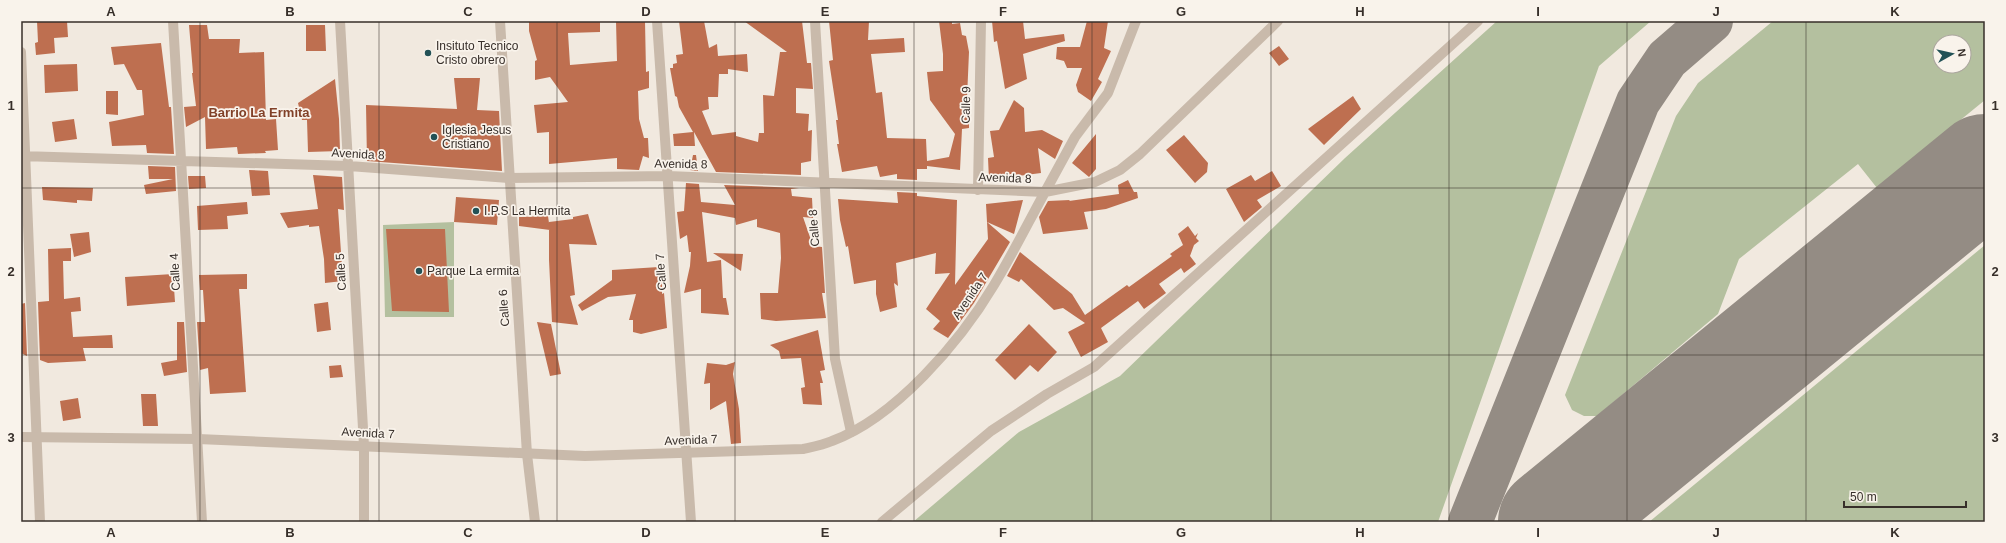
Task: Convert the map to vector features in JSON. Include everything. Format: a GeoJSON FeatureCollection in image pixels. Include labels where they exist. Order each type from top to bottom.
{"type":"FeatureCollection","features":[{"type":"Feature","properties":{"kind":"street","name":"Calle 4"},"geometry":{"type":"LineString","coordinates":[[173,21],[202,522]]}},
{"type":"Feature","properties":{"kind":"street","name":"Calle 5"},"geometry":{"type":"LineString","coordinates":[[340,21],[364,446],[364,522]]}},
{"type":"Feature","properties":{"kind":"street","name":"Calle 6"},"geometry":{"type":"LineString","coordinates":[[500,21],[527,454],[535,522]]}},
{"type":"Feature","properties":{"kind":"street","name":"Calle 7"},"geometry":{"type":"LineString","coordinates":[[657,21],[691,522]]}},
{"type":"Feature","properties":{"kind":"street","name":"Calle 8"},"geometry":{"type":"LineString","coordinates":[[815,21],[835,359],[851,432]]}},
{"type":"Feature","properties":{"kind":"street","name":"Calle 9"},"geometry":{"type":"LineString","coordinates":[[978,190],[981,21]]}},
{"type":"Feature","properties":{"kind":"street","name":"Avenida 7"},"geometry":{"type":"LineString","coordinates":[[21,437],[198,439],[585,456],[803,449],[832,441],[872,420],[898,400],[931,367],[963,330],[994,286],[1075,137],[1108,93],[1136,21]]}},
{"type":"Feature","properties":{"kind":"street","name":"Avenida 8"},"geometry":{"type":"LineString","coordinates":[[23,156],[348,166],[509,178],[668,176],[824,181],[978,190],[1045,192],[1095,182],[1120,170],[1140,154],[1278,21]]}},
{"type":"Feature","properties":{"kind":"street"},"geometry":{"type":"LineString","coordinates":[[882,522],[991,431],[1047,394],[1094,367],[1478,21]]}},
{"type":"Feature","properties":{"kind":"street"},"geometry":{"type":"LineString","coordinates":[[21,52],[23,156],[40,522]]}},
{"type":"Feature","properties":{"kind":"green space"},"geometry":{"type":"Polygon","coordinates":[[[1497,21],[1651,21],[1599,66],[1438,522],[913,522],[1019,432],[1120,376],[1345,158],[1497,21]]]}},
{"type":"Feature","properties":{"kind":"green space"},"geometry":{"type":"Polygon","coordinates":[[[1773,21],[1985,21],[1985,100],[1877,188],[1858,164],[1739,259],[1718,314],[1597,416],[1584,416],[1572,410],[1565,395],[1676,116],[1698,83],[1773,21]]]}},
{"type":"Feature","properties":{"kind":"green space","name":"Parque La ermita"},"geometry":{"type":"Polygon","coordinates":[[[454,222],[454,317],[385,317],[383,225],[454,222]]]}},
{"type":"Feature","properties":{"kind":"green space"},"geometry":{"type":"Polygon","coordinates":[[[1985,245],[1985,522],[1649,522],[1985,245]]]}},
{"type":"Feature","properties":{"kind":"building"},"geometry":{"type":"Polygon","coordinates":[[[37,21],[67,21],[68,37],[54,38],[55,53],[36,55],[35,43],[38,42],[37,21]]]}},
{"type":"Feature","properties":{"kind":"building"},"geometry":{"type":"Polygon","coordinates":[[[529,21],[600,21],[600,32],[568,33],[570,65],[617,61],[616,21],[645,21],[646,72],[649,71],[649,88],[638,91],[639,119],[644,138],[648,138],[649,158],[643,156],[639,170],[617,169],[617,158],[549,164],[549,132],[537,133],[534,105],[568,102],[550,77],[535,80],[535,61],[537,60],[529,31],[529,21]]]}},
{"type":"Feature","properties":{"kind":"building"},"geometry":{"type":"Polygon","coordinates":[[[679,21],[704,21],[709,48],[717,44],[718,56],[747,54],[748,72],[728,69],[728,74],[719,74],[718,97],[708,97],[709,109],[702,111],[712,135],[736,132],[736,136],[758,142],[759,133],[764,133],[763,95],[774,96],[780,52],[787,52],[744,21],[802,21],[807,63],[811,63],[813,89],[796,88],[796,113],[809,114],[808,131],[812,130],[811,161],[801,163],[801,175],[716,172],[694,132],[695,146],[674,146],[673,134],[693,132],[679,107],[677,97],[675,96],[670,68],[673,68],[673,64],[677,63],[676,55],[683,54],[679,21]]]}},
{"type":"Feature","properties":{"kind":"building"},"geometry":{"type":"Polygon","coordinates":[[[829,21],[869,21],[868,40],[904,38],[905,52],[871,54],[876,93],[882,92],[887,138],[926,139],[927,161],[949,157],[955,134],[930,100],[927,72],[943,71],[943,54],[939,21],[952,21],[952,24],[960,23],[962,35],[966,36],[969,52],[967,98],[969,98],[969,128],[962,129],[960,170],[927,166],[927,169],[917,169],[917,180],[897,179],[897,174],[880,177],[877,166],[842,172],[837,144],[839,144],[836,120],[838,120],[829,61],[833,60],[829,21]]]}},
{"type":"Feature","properties":{"kind":"building"},"geometry":{"type":"Polygon","coordinates":[[[992,21],[1023,21],[1025,39],[1064,34],[1065,41],[1023,54],[1027,79],[1005,89],[997,41],[994,42],[992,21]]]}},
{"type":"Feature","properties":{"kind":"building"},"geometry":{"type":"Polygon","coordinates":[[[1087,21],[1108,21],[1104,48],[1111,51],[1098,79],[1102,82],[1091,101],[1078,92],[1076,85],[1082,68],[1067,68],[1064,61],[1056,59],[1057,47],[1080,47],[1087,21]]]}},
{"type":"Feature","properties":{"kind":"building"},"geometry":{"type":"Polygon","coordinates":[[[189,25],[207,25],[209,39],[240,39],[239,53],[264,52],[266,120],[276,119],[278,150],[265,151],[266,153],[238,154],[237,147],[206,149],[205,117],[186,127],[184,107],[196,106],[189,25]]]}},
{"type":"Feature","properties":{"kind":"building"},"geometry":{"type":"Polygon","coordinates":[[[306,25],[325,25],[326,51],[306,51],[306,25]]]}},
{"type":"Feature","properties":{"kind":"building"},"geometry":{"type":"Polygon","coordinates":[[[161,43],[169,107],[171,107],[174,154],[147,153],[146,145],[112,146],[109,122],[144,115],[142,90],[137,90],[124,64],[114,65],[111,47],[161,43]]]}},
{"type":"Feature","properties":{"kind":"building"},"geometry":{"type":"Polygon","coordinates":[[[1279,46],[1289,59],[1279,66],[1269,53],[1279,46]]]}},
{"type":"Feature","properties":{"kind":"building"},"geometry":{"type":"Polygon","coordinates":[[[77,64],[78,91],[45,93],[44,65],[77,64]]]}},
{"type":"Feature","properties":{"kind":"building","name":"Iglesia Jesus Cristiano"},"geometry":{"type":"Polygon","coordinates":[[[454,78],[480,78],[477,110],[499,111],[502,171],[367,161],[366,105],[457,109],[454,78]]]}},
{"type":"Feature","properties":{"kind":"building"},"geometry":{"type":"Polygon","coordinates":[[[335,79],[339,119],[340,151],[308,152],[307,120],[302,120],[298,103],[335,79]]]}},
{"type":"Feature","properties":{"kind":"building"},"geometry":{"type":"Polygon","coordinates":[[[106,91],[118,91],[118,115],[106,114],[106,91]]]}},
{"type":"Feature","properties":{"kind":"building"},"geometry":{"type":"Polygon","coordinates":[[[1353,96],[1361,109],[1324,145],[1308,129],[1353,96]]]}},
{"type":"Feature","properties":{"kind":"building"},"geometry":{"type":"Polygon","coordinates":[[[1014,100],[1024,108],[1025,132],[1042,130],[1063,141],[1055,159],[1038,148],[1041,173],[989,180],[988,158],[994,157],[990,131],[999,130],[1014,100]]]}},
{"type":"Feature","properties":{"kind":"building"},"geometry":{"type":"Polygon","coordinates":[[[74,119],[77,139],[55,142],[52,122],[74,119]]]}},
{"type":"Feature","properties":{"kind":"building"},"geometry":{"type":"Polygon","coordinates":[[[1096,134],[1096,169],[1089,177],[1072,163],[1096,134]]]}},
{"type":"Feature","properties":{"kind":"building"},"geometry":{"type":"Polygon","coordinates":[[[1184,135],[1208,163],[1207,172],[1195,183],[1166,150],[1184,135]]]}},
{"type":"Feature","properties":{"kind":"building"},"geometry":{"type":"Polygon","coordinates":[[[693,155],[696,155],[698,171],[690,170],[693,155]]]}},
{"type":"Feature","properties":{"kind":"building"},"geometry":{"type":"Polygon","coordinates":[[[148,166],[175,167],[176,191],[146,194],[144,185],[173,179],[149,179],[148,166]]]}},
{"type":"Feature","properties":{"kind":"building"},"geometry":{"type":"Polygon","coordinates":[[[249,170],[268,171],[270,195],[252,196],[249,170]]]}},
{"type":"Feature","properties":{"kind":"building"},"geometry":{"type":"Polygon","coordinates":[[[1272,171],[1281,186],[1257,200],[1262,207],[1244,222],[1226,189],[1251,175],[1255,181],[1272,171]]]}},
{"type":"Feature","properties":{"kind":"building"},"geometry":{"type":"Polygon","coordinates":[[[313,175],[342,177],[344,210],[338,209],[343,281],[325,283],[324,259],[319,226],[309,227],[309,225],[288,228],[280,213],[318,209],[313,175]]]}},
{"type":"Feature","properties":{"kind":"building"},"geometry":{"type":"Polygon","coordinates":[[[188,176],[205,176],[206,188],[189,189],[188,176]]]}},
{"type":"Feature","properties":{"kind":"building"},"geometry":{"type":"Polygon","coordinates":[[[1128,180],[1134,192],[1137,192],[1138,198],[1106,209],[1084,212],[1088,229],[1043,234],[1039,217],[1048,201],[1070,200],[1069,201],[1119,194],[1118,185],[1128,180]]]}},
{"type":"Feature","properties":{"kind":"building"},"geometry":{"type":"Polygon","coordinates":[[[686,183],[699,184],[701,202],[735,205],[724,185],[799,188],[791,189],[792,196],[812,198],[813,218],[803,217],[813,246],[822,247],[825,293],[822,293],[826,318],[776,321],[761,319],[760,293],[778,293],[781,258],[780,233],[757,227],[757,219],[736,225],[735,218],[702,212],[707,262],[721,260],[723,298],[726,298],[729,315],[701,313],[701,289],[684,293],[690,266],[691,252],[689,252],[687,235],[680,239],[677,212],[684,211],[686,183]]]}},
{"type":"Feature","properties":{"kind":"building"},"geometry":{"type":"Polygon","coordinates":[[[42,187],[93,188],[92,201],[77,200],[77,203],[43,200],[42,187]]]}},
{"type":"Feature","properties":{"kind":"building"},"geometry":{"type":"Polygon","coordinates":[[[897,192],[917,193],[917,196],[957,200],[955,285],[988,239],[987,222],[1010,242],[974,303],[948,338],[933,329],[940,321],[926,309],[950,273],[935,274],[936,253],[896,263],[898,286],[894,283],[897,307],[880,312],[876,294],[876,280],[854,284],[848,246],[846,247],[840,220],[838,199],[898,203],[897,192]]]}},
{"type":"Feature","properties":{"kind":"building","name":"I.P.S La Hermita"},"geometry":{"type":"Polygon","coordinates":[[[456,197],[499,200],[497,225],[454,222],[456,197]]]}},
{"type":"Feature","properties":{"kind":"building"},"geometry":{"type":"Polygon","coordinates":[[[1023,200],[1014,234],[987,222],[986,204],[1023,200]]]}},
{"type":"Feature","properties":{"kind":"building"},"geometry":{"type":"Polygon","coordinates":[[[247,202],[248,214],[227,216],[228,229],[198,230],[197,206],[247,202]]]}},
{"type":"Feature","properties":{"kind":"building"},"geometry":{"type":"Polygon","coordinates":[[[588,214],[597,245],[569,244],[575,295],[570,296],[578,325],[552,322],[549,222],[573,219],[573,217],[588,214]]]}},
{"type":"Feature","properties":{"kind":"building"},"geometry":{"type":"Polygon","coordinates":[[[548,216],[550,230],[519,226],[519,217],[548,216]]]}},
{"type":"Feature","properties":{"kind":"building"},"geometry":{"type":"Polygon","coordinates":[[[1188,226],[1195,236],[1198,233],[1196,238],[1199,241],[1194,245],[1190,256],[1196,264],[1184,273],[1181,268],[1159,284],[1166,293],[1144,309],[1138,301],[1101,328],[1108,342],[1081,357],[1068,332],[1085,323],[1063,308],[1054,310],[1021,279],[1019,282],[1007,276],[1020,252],[1072,294],[1085,315],[1127,285],[1129,287],[1172,256],[1170,254],[1183,245],[1178,234],[1188,226]]]}},
{"type":"Feature","properties":{"kind":"building","name":"Parque La ermita"},"geometry":{"type":"Polygon","coordinates":[[[386,229],[445,229],[449,312],[392,311],[386,229]]]}},
{"type":"Feature","properties":{"kind":"building"},"geometry":{"type":"Polygon","coordinates":[[[89,232],[91,252],[74,257],[70,234],[89,232]]]}},
{"type":"Feature","properties":{"kind":"building"},"geometry":{"type":"Polygon","coordinates":[[[71,248],[71,261],[63,261],[64,299],[80,297],[81,311],[71,312],[73,337],[112,335],[113,348],[83,348],[86,361],[48,363],[40,360],[38,302],[49,301],[48,249],[71,248]]]}},
{"type":"Feature","properties":{"kind":"building"},"geometry":{"type":"Polygon","coordinates":[[[713,253],[743,254],[741,271],[713,253]]]}},
{"type":"Feature","properties":{"kind":"building"},"geometry":{"type":"Polygon","coordinates":[[[659,267],[662,279],[662,294],[664,293],[667,328],[641,334],[633,332],[633,320],[629,320],[636,294],[608,297],[582,311],[578,305],[612,280],[612,270],[659,267]]]}},
{"type":"Feature","properties":{"kind":"building"},"geometry":{"type":"Polygon","coordinates":[[[173,274],[175,302],[127,306],[125,277],[173,274]]]}},
{"type":"Feature","properties":{"kind":"building"},"geometry":{"type":"Polygon","coordinates":[[[247,274],[247,289],[239,289],[246,392],[210,394],[208,368],[200,370],[197,322],[205,322],[203,290],[200,290],[199,275],[247,274]]]}},
{"type":"Feature","properties":{"kind":"building"},"geometry":{"type":"Polygon","coordinates":[[[328,302],[331,330],[317,332],[314,304],[328,302]]]}},
{"type":"Feature","properties":{"kind":"building"},"geometry":{"type":"Polygon","coordinates":[[[25,303],[27,356],[21,353],[21,304],[25,303]]]}},
{"type":"Feature","properties":{"kind":"building"},"geometry":{"type":"Polygon","coordinates":[[[177,322],[184,322],[187,372],[164,376],[161,363],[177,360],[177,322]]]}},
{"type":"Feature","properties":{"kind":"building"},"geometry":{"type":"Polygon","coordinates":[[[537,322],[551,324],[561,374],[550,376],[537,322]]]}},
{"type":"Feature","properties":{"kind":"building"},"geometry":{"type":"Polygon","coordinates":[[[1029,324],[1057,352],[1038,372],[1030,365],[1015,380],[995,360],[1029,324]]]}},
{"type":"Feature","properties":{"kind":"building"},"geometry":{"type":"Polygon","coordinates":[[[818,330],[825,370],[820,371],[823,383],[820,383],[822,405],[803,404],[801,388],[805,387],[801,358],[781,359],[779,351],[770,345],[818,330]]]}},
{"type":"Feature","properties":{"kind":"building"},"geometry":{"type":"Polygon","coordinates":[[[735,362],[733,374],[739,409],[741,443],[731,444],[726,401],[710,410],[710,383],[704,384],[707,363],[726,365],[735,362]]]}},
{"type":"Feature","properties":{"kind":"building"},"geometry":{"type":"Polygon","coordinates":[[[341,365],[343,377],[330,378],[329,366],[341,365]]]}},
{"type":"Feature","properties":{"kind":"building"},"geometry":{"type":"Polygon","coordinates":[[[141,394],[156,394],[158,426],[143,426],[141,394]]]}},
{"type":"Feature","properties":{"kind":"building"},"geometry":{"type":"Polygon","coordinates":[[[78,398],[81,418],[63,421],[60,401],[78,398]]]}},
{"type":"Feature","properties":{"kind":"taxiway"},"geometry":{"type":"LineString","coordinates":[[1470,522],[1638,102],[1667,59],[1711,21]]}},
{"type":"Feature","properties":{"kind":"runway"},"geometry":{"type":"LineString","coordinates":[[1553,522],[1985,169]]}},
{"type":"Feature","properties":{"kind":"place","name":"Insituto Tecnico Cristo obrero"},"geometry":{"type":"Point","coordinates":[428,53]}},
{"type":"Feature","properties":{"kind":"place","name":"Iglesia Jesus Cristiano"},"geometry":{"type":"Point","coordinates":[434,137]}},
{"type":"Feature","properties":{"kind":"place","name":"I.P.S La Hermita"},"geometry":{"type":"Point","coordinates":[476,211]}},
{"type":"Feature","properties":{"kind":"place","name":"Parque La ermita"},"geometry":{"type":"Point","coordinates":[419,271]}},
{"type":"Feature","properties":{"kind":"district","name":"Barrio La Ermita"},"geometry":{"type":"Point","coordinates":[259,112]}}]}
